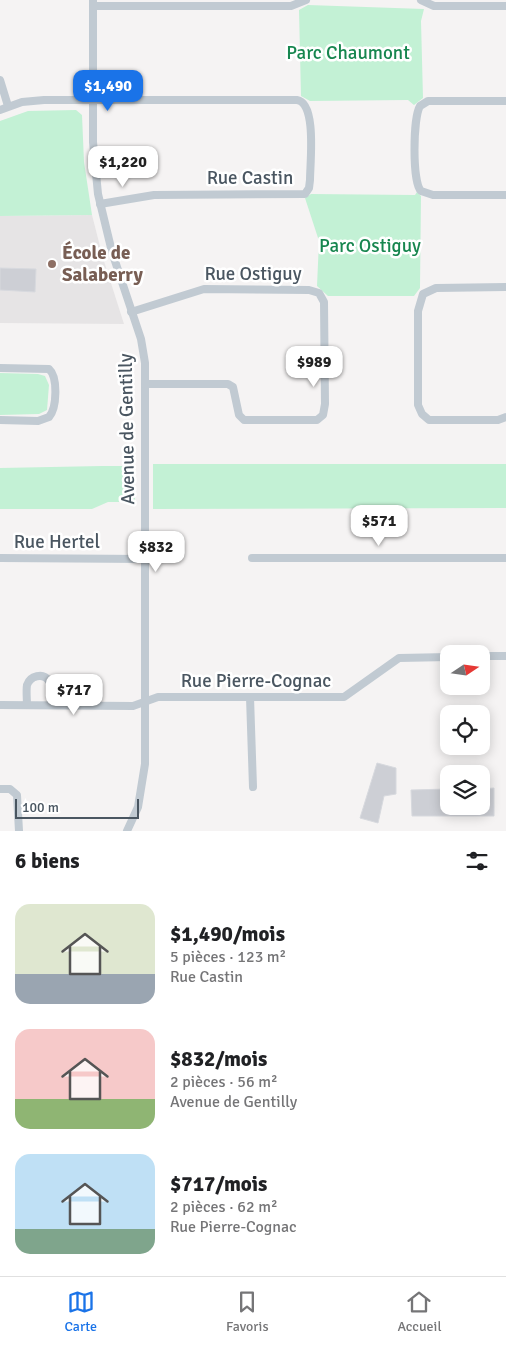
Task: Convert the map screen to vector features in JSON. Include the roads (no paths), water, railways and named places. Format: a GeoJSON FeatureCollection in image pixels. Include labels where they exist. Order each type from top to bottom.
{"type":"FeatureCollection","features":[{"type":"Feature","properties":{"kind":"street"},"geometry":{"type":"LineString","coordinates":[[93,3],[291,6],[306,0]]}},
{"type":"Feature","properties":{"kind":"street"},"geometry":{"type":"LineString","coordinates":[[421,0],[436,6],[506,6]]}},
{"type":"Feature","properties":{"kind":"street","name":"Avenue de Gentilly"},"geometry":{"type":"LineString","coordinates":[[93,3],[92,101],[95,164],[100,204],[116,267],[143,348],[145,384],[144,782],[138,807],[127,831]]}},
{"type":"Feature","properties":{"kind":"street"},"geometry":{"type":"LineString","coordinates":[[0,80],[8,106]]}},
{"type":"Feature","properties":{"kind":"street"},"geometry":{"type":"LineString","coordinates":[[0,110],[8,106],[39,100],[92,101]]}},
{"type":"Feature","properties":{"kind":"street","name":"Rue Castin"},"geometry":{"type":"LineString","coordinates":[[92,101],[299,100],[306,105],[310,116],[310,186],[305,194],[154,194],[100,204]]}},
{"type":"Feature","properties":{"kind":"street"},"geometry":{"type":"LineString","coordinates":[[506,101],[428,101],[420,106],[416,121],[416,182],[421,191],[433,195],[506,195]]}},
{"type":"Feature","properties":{"kind":"street"},"geometry":{"type":"LineString","coordinates":[[506,287],[432,288],[421,296],[418,311],[418,404],[422,414],[432,420],[498,420],[506,417]]}},
{"type":"Feature","properties":{"kind":"street","name":"Rue Ostiguy"},"geometry":{"type":"LineString","coordinates":[[131,312],[204,289],[312,290],[320,294],[325,304],[324,410],[322,416],[317,420],[244,420],[238,412],[234,387],[228,384],[145,384]]}},
{"type":"Feature","properties":{"kind":"street"},"geometry":{"type":"LineString","coordinates":[[0,368],[49,369],[53,373],[54,380],[54,410],[49,417],[38,421],[0,420]]}},
{"type":"Feature","properties":{"kind":"street","name":"Rue Hertel"},"geometry":{"type":"LineString","coordinates":[[0,558],[145,559]]}},
{"type":"Feature","properties":{"kind":"street"},"geometry":{"type":"LineString","coordinates":[[252,558],[506,558]]}},
{"type":"Feature","properties":{"kind":"street","name":"Rue Pierre-Cognac"},"geometry":{"type":"LineString","coordinates":[[0,705],[133,706],[158,697],[344,697],[398,658],[440,656]]}},
{"type":"Feature","properties":{"kind":"street"},"geometry":{"type":"LineString","coordinates":[[490,656],[506,656]]}},
{"type":"Feature","properties":{"kind":"street"},"geometry":{"type":"LineString","coordinates":[[27,705],[28,684],[30,680],[39,676],[46,678],[50,684],[51,705]]}},
{"type":"Feature","properties":{"kind":"street"},"geometry":{"type":"LineString","coordinates":[[250,697],[253,787]]}},
{"type":"Feature","properties":{"kind":"street"},"geometry":{"type":"LineString","coordinates":[[0,789],[10,789],[18,795],[20,831]]}},
{"type":"Feature","properties":{"kind":"place","name":"École de Salaberry"},"geometry":{"type":"Point","coordinates":[52,264]}},
{"type":"Feature","properties":{"kind":"park label","name":"Parc Chaumont"},"geometry":{"type":"Point","coordinates":[348,53]}},
{"type":"Feature","properties":{"kind":"park label","name":"Parc Ostiguy"},"geometry":{"type":"Point","coordinates":[370,246]}}]}
